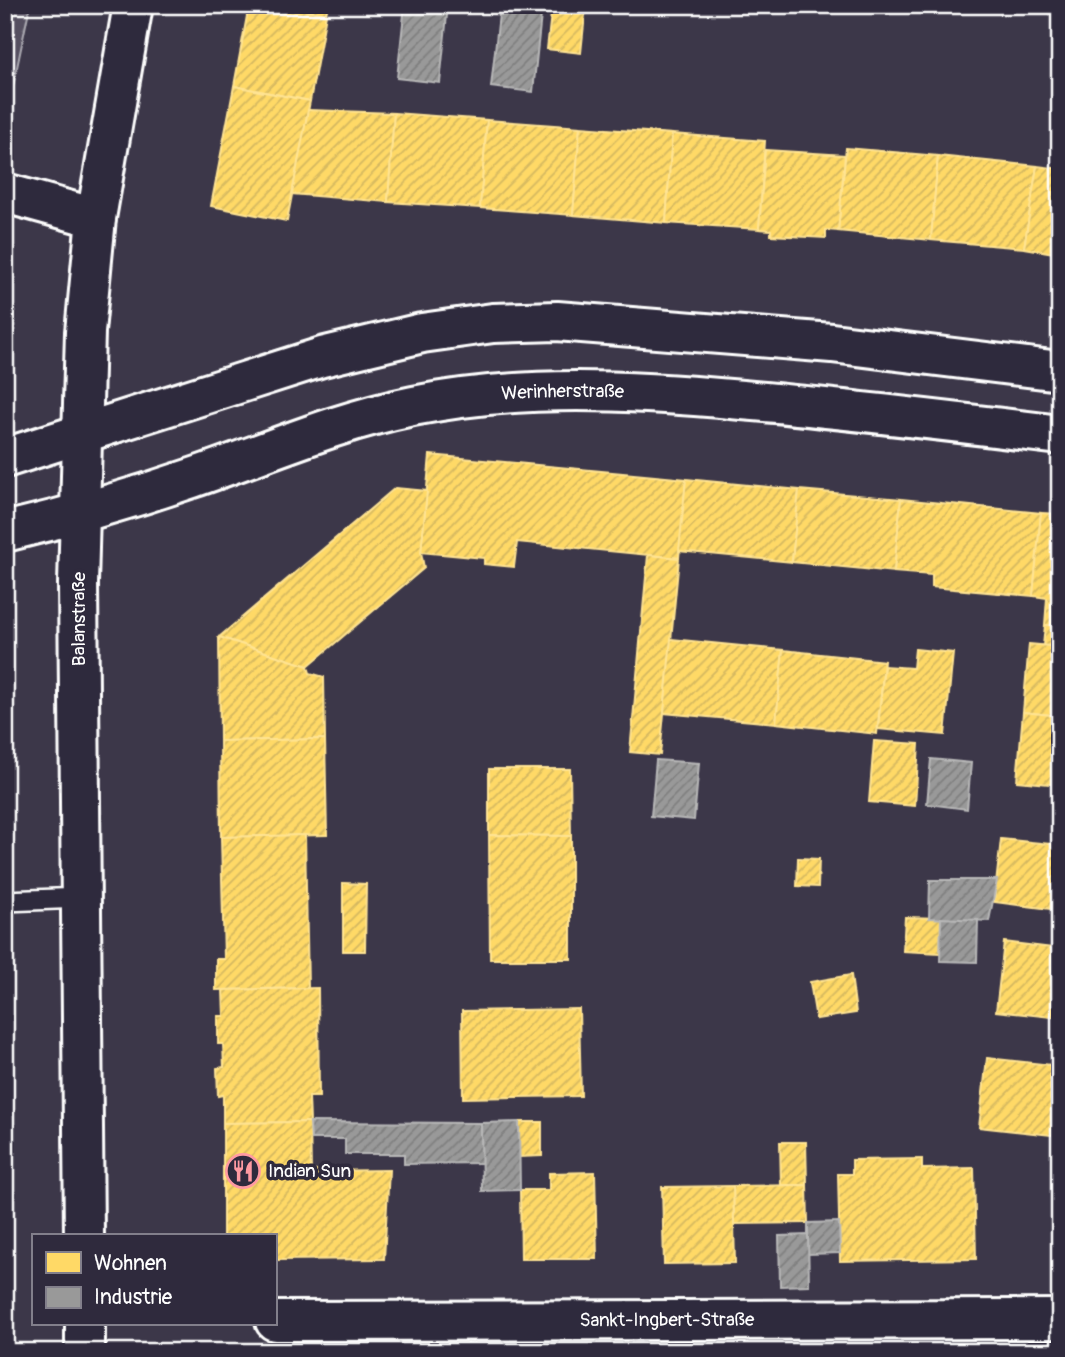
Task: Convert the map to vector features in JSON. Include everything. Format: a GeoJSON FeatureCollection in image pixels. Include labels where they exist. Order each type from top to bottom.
{"type":"FeatureCollection","features":[{"type":"Feature","properties":{"kind":"street","name":"Balanstraße"},"geometry":{"type":"LineString","coordinates":[[84,1234],[80,514],[85,332],[96,218],[133,5]]}},
{"type":"Feature","properties":{"kind":"street"},"geometry":{"type":"LineString","coordinates":[[5,193],[96,218]]}},
{"type":"Feature","properties":{"kind":"street"},"geometry":{"type":"LineString","coordinates":[[5,458],[322,356],[422,333],[492,323],[557,321],[832,342],[1060,371]]}},
{"type":"Feature","properties":{"kind":"street","name":"Werinherstraße"},"geometry":{"type":"LineString","coordinates":[[5,532],[80,514],[194,478],[335,425],[415,406],[480,397],[569,390],[683,394],[829,407],[1060,435]]}},
{"type":"Feature","properties":{"kind":"street","name":"Sankt-Ingbert-Straße"},"geometry":{"type":"LineString","coordinates":[[276,1321],[1060,1319]]}},
{"type":"Feature","properties":{"kind":"street"},"geometry":{"type":"LineString","coordinates":[[85,1326],[85,1352]]}},
{"type":"Feature","properties":{"kind":"lane"},"geometry":{"type":"LineString","coordinates":[[5,901],[82,898]]}},
{"type":"Feature","properties":{"kind":"green space"},"geometry":{"type":"Polygon","coordinates":[[[5,5],[30,5],[5,125],[5,5]]]}},
{"type":"Feature","properties":{"kind":"building: Wohnen"},"geometry":{"type":"Polygon","coordinates":[[[249,5],[280,5],[326,14],[310,101],[234,86],[249,5]]]}},
{"type":"Feature","properties":{"kind":"building: Wohnen"},"geometry":{"type":"Polygon","coordinates":[[[280,5],[328,5],[326,14],[280,5]]]}},
{"type":"Feature","properties":{"kind":"building: Wohnen"},"geometry":{"type":"Polygon","coordinates":[[[552,5],[586,5],[581,53],[547,49],[552,5]]]}},
{"type":"Feature","properties":{"kind":"building: Wohnen"},"geometry":{"type":"Polygon","coordinates":[[[234,86],[310,101],[287,221],[211,206],[234,86]]]}},
{"type":"Feature","properties":{"kind":"building: Wohnen"},"geometry":{"type":"Polygon","coordinates":[[[308,110],[394,113],[388,202],[292,194],[308,110]]]}},
{"type":"Feature","properties":{"kind":"building: Wohnen"},"geometry":{"type":"Polygon","coordinates":[[[394,113],[487,120],[480,208],[388,202],[394,113]]]}},
{"type":"Feature","properties":{"kind":"building: Wohnen"},"geometry":{"type":"Polygon","coordinates":[[[487,120],[580,127],[573,215],[480,208],[487,120]]]}},
{"type":"Feature","properties":{"kind":"building: Wohnen"},"geometry":{"type":"Polygon","coordinates":[[[580,127],[672,134],[666,223],[573,215],[580,127]]]}},
{"type":"Feature","properties":{"kind":"building: Wohnen"},"geometry":{"type":"Polygon","coordinates":[[[672,134],[765,141],[759,229],[666,223],[672,134]]]}},
{"type":"Feature","properties":{"kind":"building: Wohnen"},"geometry":{"type":"Polygon","coordinates":[[[846,148],[938,156],[931,240],[838,231],[846,148]]]}},
{"type":"Feature","properties":{"kind":"building: Wohnen"},"geometry":{"type":"Polygon","coordinates":[[[765,150],[845,155],[838,231],[826,230],[826,238],[771,235],[771,230],[759,229],[765,150]]]}},
{"type":"Feature","properties":{"kind":"building: Wohnen"},"geometry":{"type":"Polygon","coordinates":[[[938,156],[1037,166],[1024,248],[931,240],[938,156]]]}},
{"type":"Feature","properties":{"kind":"building: Wohnen"},"geometry":{"type":"Polygon","coordinates":[[[1037,166],[1060,169],[1060,254],[1024,248],[1037,166]]]}},
{"type":"Feature","properties":{"kind":"building: Wohnen"},"geometry":{"type":"Polygon","coordinates":[[[430,455],[686,479],[679,558],[517,542],[514,567],[484,564],[484,558],[421,552],[430,455]]]}},
{"type":"Feature","properties":{"kind":"building: Wohnen"},"geometry":{"type":"Polygon","coordinates":[[[686,479],[799,490],[792,562],[679,551],[686,479]]]}},
{"type":"Feature","properties":{"kind":"building: Wohnen"},"geometry":{"type":"Polygon","coordinates":[[[395,488],[427,491],[421,552],[424,568],[308,666],[219,637],[395,488]]]}},
{"type":"Feature","properties":{"kind":"building: Wohnen"},"geometry":{"type":"Polygon","coordinates":[[[799,490],[901,499],[894,572],[792,562],[799,490]]]}},
{"type":"Feature","properties":{"kind":"building: Wohnen"},"geometry":{"type":"Polygon","coordinates":[[[901,499],[1041,513],[1033,596],[932,587],[932,575],[894,572],[901,499]]]}},
{"type":"Feature","properties":{"kind":"building: Wohnen"},"geometry":{"type":"Polygon","coordinates":[[[1041,513],[1060,514],[1060,626],[1045,625],[1047,598],[1033,596],[1041,513]]]}},
{"type":"Feature","properties":{"kind":"building: Wohnen"},"geometry":{"type":"Polygon","coordinates":[[[648,555],[679,558],[660,755],[630,752],[648,555]]]}},
{"type":"Feature","properties":{"kind":"building: Wohnen"},"geometry":{"type":"Polygon","coordinates":[[[1045,625],[1060,626],[1060,647],[1043,646],[1045,625]]]}},
{"type":"Feature","properties":{"kind":"building: Wohnen"},"geometry":{"type":"Polygon","coordinates":[[[219,637],[308,666],[310,673],[324,677],[325,739],[220,741],[219,637]]]}},
{"type":"Feature","properties":{"kind":"building: Wohnen"},"geometry":{"type":"Polygon","coordinates":[[[671,639],[783,650],[776,723],[664,713],[671,639]]]}},
{"type":"Feature","properties":{"kind":"building: Wohnen"},"geometry":{"type":"Polygon","coordinates":[[[1029,644],[1060,647],[1060,716],[1023,712],[1029,644]]]}},
{"type":"Feature","properties":{"kind":"building: Wohnen"},"geometry":{"type":"Polygon","coordinates":[[[915,649],[953,653],[945,735],[878,729],[884,666],[913,668],[915,649]]]}},
{"type":"Feature","properties":{"kind":"building: Wohnen"},"geometry":{"type":"Polygon","coordinates":[[[783,650],[884,661],[877,734],[776,723],[783,650]]]}},
{"type":"Feature","properties":{"kind":"building: Wohnen"},"geometry":{"type":"Polygon","coordinates":[[[1023,712],[1060,716],[1060,785],[1017,781],[1023,712]]]}},
{"type":"Feature","properties":{"kind":"building: Wohnen"},"geometry":{"type":"Polygon","coordinates":[[[325,739],[327,835],[221,837],[220,741],[325,739]]]}},
{"type":"Feature","properties":{"kind":"building: Wohnen"},"geometry":{"type":"Polygon","coordinates":[[[874,741],[919,744],[915,806],[869,802],[874,741]]]}},
{"type":"Feature","properties":{"kind":"building: Wohnen"},"geometry":{"type":"Polygon","coordinates":[[[489,769],[570,769],[571,836],[489,835],[489,769]]]}},
{"type":"Feature","properties":{"kind":"building: Wohnen"},"geometry":{"type":"Polygon","coordinates":[[[305,835],[308,988],[216,990],[216,959],[224,959],[221,837],[305,835]]]}},
{"type":"Feature","properties":{"kind":"building: Wohnen"},"geometry":{"type":"Polygon","coordinates":[[[489,835],[571,836],[571,959],[490,959],[489,835]]]}},
{"type":"Feature","properties":{"kind":"building: Wohnen"},"geometry":{"type":"Polygon","coordinates":[[[1001,839],[1060,845],[1060,910],[994,902],[1001,839]]]}},
{"type":"Feature","properties":{"kind":"building: Wohnen"},"geometry":{"type":"Polygon","coordinates":[[[798,858],[819,859],[818,887],[797,886],[798,858]]]}},
{"type":"Feature","properties":{"kind":"building: Wohnen"},"geometry":{"type":"Polygon","coordinates":[[[343,883],[366,884],[365,951],[343,951],[343,883]]]}},
{"type":"Feature","properties":{"kind":"building: Wohnen"},"geometry":{"type":"Polygon","coordinates":[[[905,917],[941,918],[940,953],[903,951],[905,917]]]}},
{"type":"Feature","properties":{"kind":"building: Wohnen"},"geometry":{"type":"Polygon","coordinates":[[[1004,942],[1060,949],[1060,1018],[996,1011],[1004,942]]]}},
{"type":"Feature","properties":{"kind":"building: Wohnen"},"geometry":{"type":"Polygon","coordinates":[[[851,975],[856,1013],[816,1019],[810,982],[851,975]]]}},
{"type":"Feature","properties":{"kind":"building: Wohnen"},"geometry":{"type":"Polygon","coordinates":[[[318,988],[319,1097],[309,1097],[310,1122],[223,1123],[223,1095],[218,1096],[217,1068],[224,1067],[223,1044],[218,1044],[218,1016],[224,1016],[223,990],[318,988]]]}},
{"type":"Feature","properties":{"kind":"building: Wohnen"},"geometry":{"type":"Polygon","coordinates":[[[579,1009],[581,1096],[463,1098],[462,1011],[579,1009]]]}},
{"type":"Feature","properties":{"kind":"building: Wohnen"},"geometry":{"type":"Polygon","coordinates":[[[987,1058],[1060,1066],[1060,1136],[979,1127],[987,1058]]]}},
{"type":"Feature","properties":{"kind":"building: Wohnen"},"geometry":{"type":"Polygon","coordinates":[[[310,1122],[311,1171],[389,1170],[384,1259],[276,1260],[276,1234],[223,1234],[223,1123],[310,1122]]]}},
{"type":"Feature","properties":{"kind":"building: Wohnen"},"geometry":{"type":"Polygon","coordinates":[[[519,1122],[542,1122],[542,1156],[519,1157],[519,1122]]]}},
{"type":"Feature","properties":{"kind":"building: Wohnen"},"geometry":{"type":"Polygon","coordinates":[[[780,1142],[806,1142],[807,1185],[781,1185],[780,1142]]]}},
{"type":"Feature","properties":{"kind":"building: Wohnen"},"geometry":{"type":"Polygon","coordinates":[[[922,1159],[922,1169],[974,1168],[976,1259],[840,1261],[838,1174],[852,1174],[852,1160],[922,1159]]]}},
{"type":"Feature","properties":{"kind":"building: Wohnen"},"geometry":{"type":"Polygon","coordinates":[[[595,1172],[597,1259],[521,1259],[520,1190],[549,1190],[549,1173],[595,1172]]]}},
{"type":"Feature","properties":{"kind":"building: Wohnen"},"geometry":{"type":"Polygon","coordinates":[[[807,1185],[808,1223],[734,1224],[733,1186],[807,1185]]]}},
{"type":"Feature","properties":{"kind":"building: Wohnen"},"geometry":{"type":"Polygon","coordinates":[[[733,1186],[735,1263],[664,1264],[662,1187],[733,1186]]]}},
{"type":"Feature","properties":{"kind":"building: Wohnen"},"geometry":{"type":"Polygon","coordinates":[[[371,1348],[371,1352],[322,1352],[322,1349],[371,1348]]]}},
{"type":"Feature","properties":{"kind":"building: Industrie"},"geometry":{"type":"Polygon","coordinates":[[[405,5],[448,5],[440,83],[397,78],[405,5]]]}},
{"type":"Feature","properties":{"kind":"building: Industrie"},"geometry":{"type":"Polygon","coordinates":[[[500,5],[542,5],[533,92],[491,87],[500,5]]]}},
{"type":"Feature","properties":{"kind":"building: Industrie"},"geometry":{"type":"Polygon","coordinates":[[[931,759],[971,763],[967,809],[927,804],[931,759]]]}},
{"type":"Feature","properties":{"kind":"building: Industrie"},"geometry":{"type":"Polygon","coordinates":[[[656,760],[699,763],[694,820],[651,816],[656,760]]]}},
{"type":"Feature","properties":{"kind":"building: Industrie"},"geometry":{"type":"Polygon","coordinates":[[[930,880],[997,880],[989,921],[929,918],[930,880]]]}},
{"type":"Feature","properties":{"kind":"building: Industrie"},"geometry":{"type":"Polygon","coordinates":[[[941,918],[978,920],[977,962],[940,961],[941,918]]]}},
{"type":"Feature","properties":{"kind":"building: Industrie"},"geometry":{"type":"Polygon","coordinates":[[[310,1122],[481,1123],[482,1163],[404,1164],[404,1154],[345,1154],[345,1139],[311,1139],[310,1122]]]}},
{"type":"Feature","properties":{"kind":"building: Industrie"},"geometry":{"type":"Polygon","coordinates":[[[519,1122],[520,1190],[482,1191],[481,1123],[519,1122]]]}},
{"type":"Feature","properties":{"kind":"building: Industrie"},"geometry":{"type":"Polygon","coordinates":[[[839,1222],[840,1253],[808,1254],[808,1223],[839,1222]]]}},
{"type":"Feature","properties":{"kind":"building: Industrie"},"geometry":{"type":"Polygon","coordinates":[[[808,1235],[809,1285],[780,1286],[779,1236],[808,1235]]]}},
{"type":"Feature","properties":{"kind":"place","name":"Indian Sun"},"geometry":{"type":"Point","coordinates":[243,1171]}}]}
